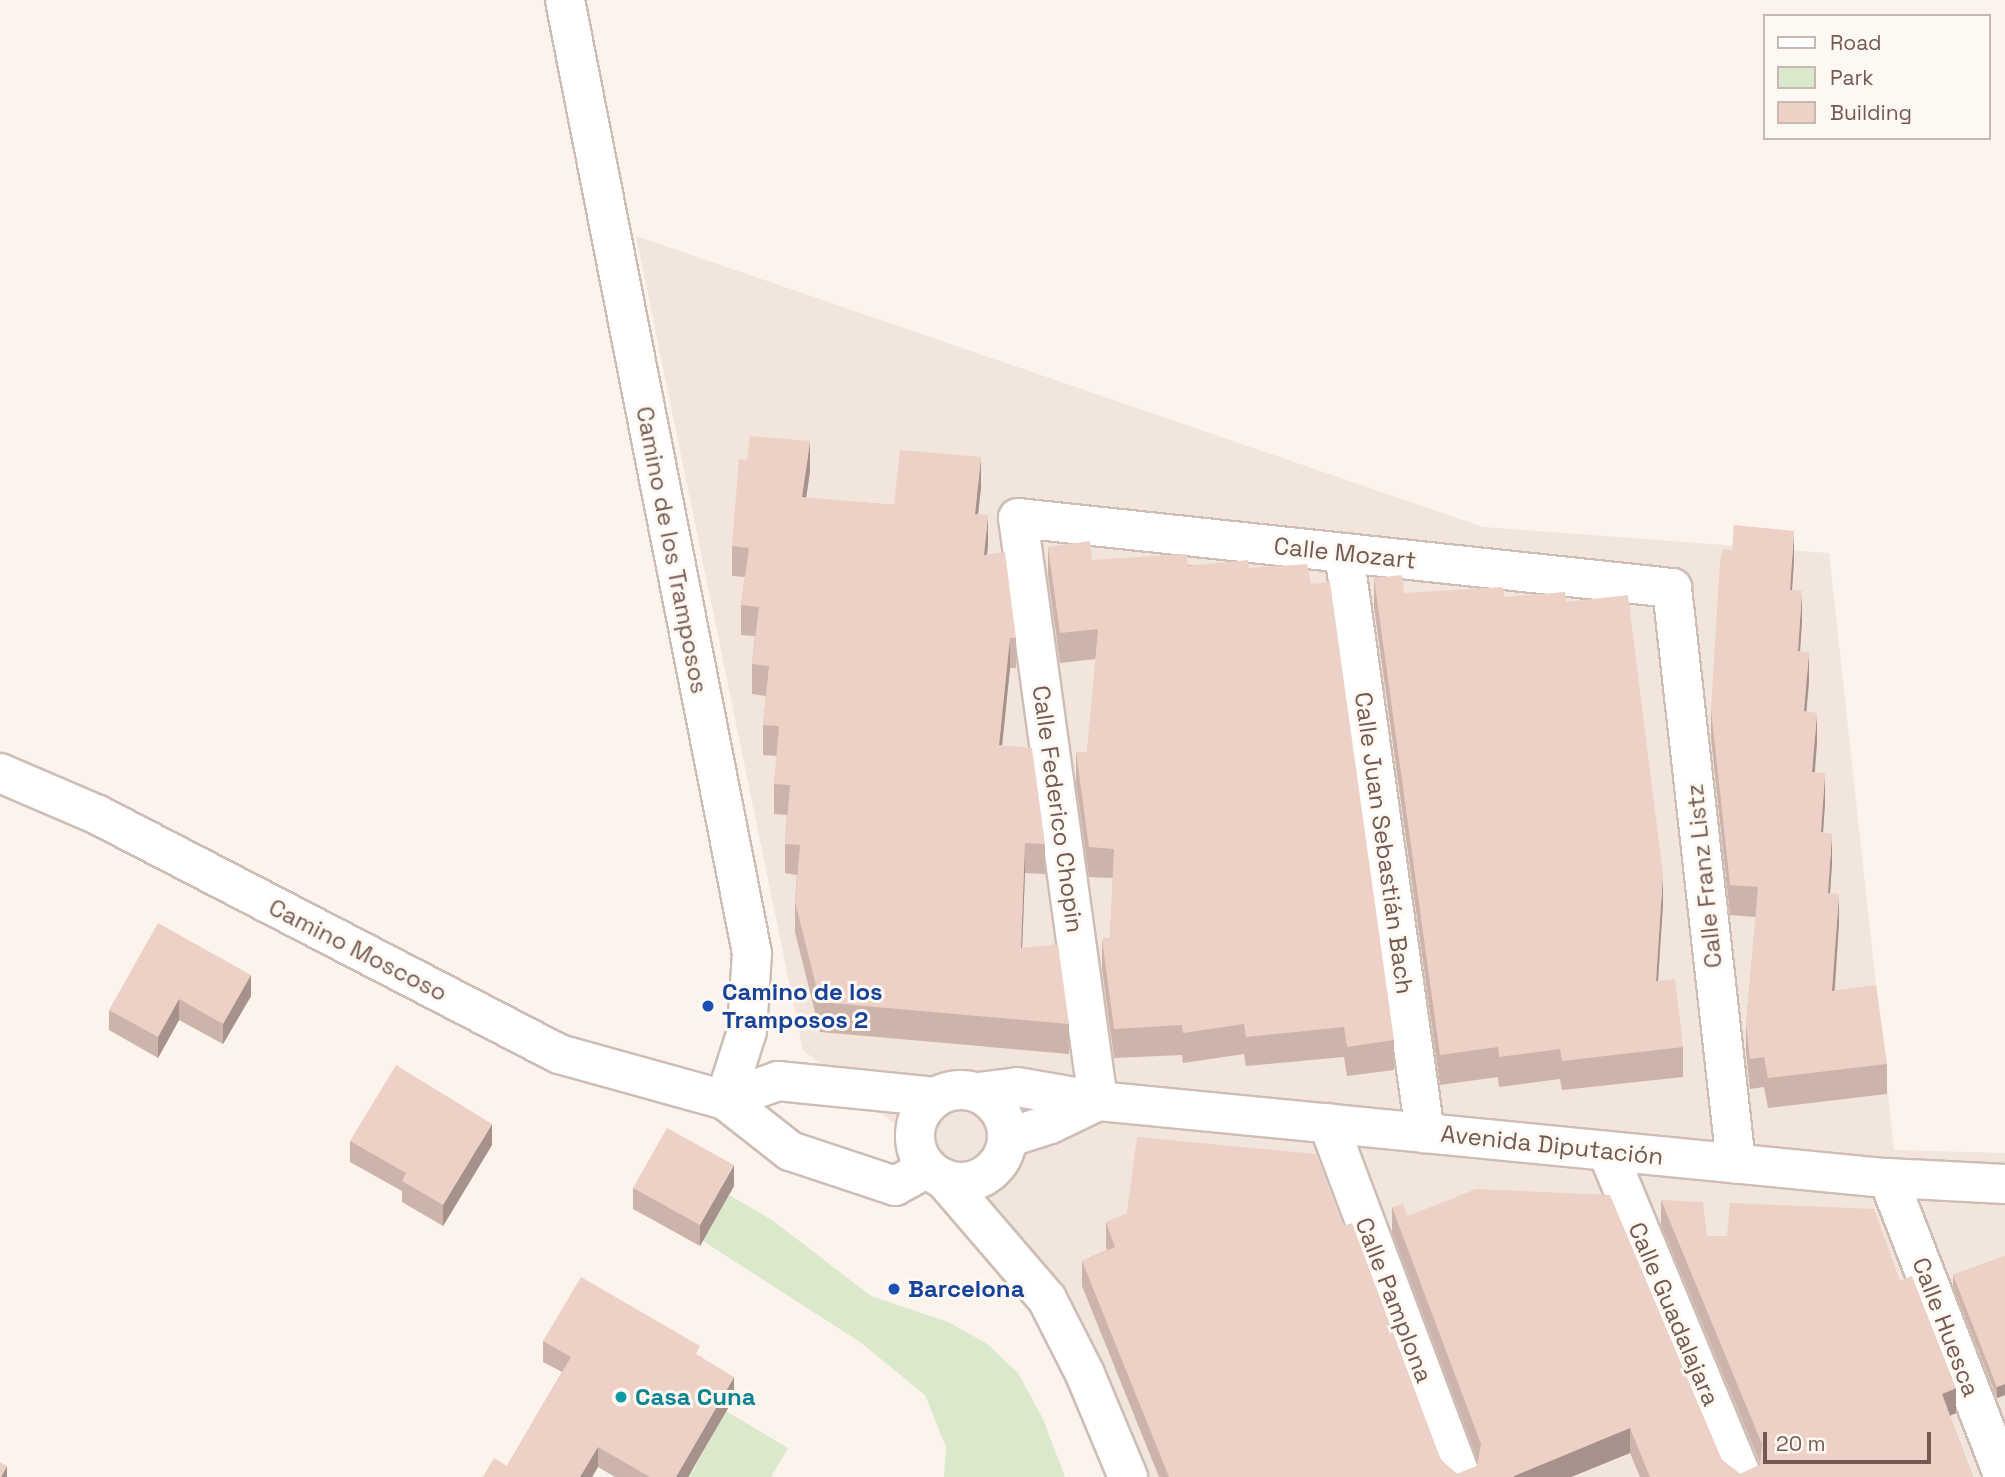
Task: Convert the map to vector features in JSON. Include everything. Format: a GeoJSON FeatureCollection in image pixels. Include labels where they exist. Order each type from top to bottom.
{"type":"FeatureCollection","features":[{"type":"Feature","properties":{"kind":"street","name":"Camino de los Tramposos"},"geometry":{"type":"LineString","coordinates":[[565,0],[752,953],[747,1031],[725,1100]]}},
{"type":"Feature","properties":{"kind":"street","name":"Calle Mozart"},"geometry":{"type":"LineString","coordinates":[[1018,518],[1672,588]]}},
{"type":"Feature","properties":{"kind":"street","name":"Calle Federico Chopin"},"geometry":{"type":"LineString","coordinates":[[1018,518],[1098,1101]]}},
{"type":"Feature","properties":{"kind":"street","name":"Calle Juan Sebastián Bach"},"geometry":{"type":"LineString","coordinates":[[1344,553],[1425,1133]]}},
{"type":"Feature","properties":{"kind":"street","name":"Calle Franz Listz"},"geometry":{"type":"LineString","coordinates":[[1672,588],[1736,1164]]}},
{"type":"Feature","properties":{"kind":"street","name":"Camino Moscoso"},"geometry":{"type":"LineString","coordinates":[[0,774],[98,815],[559,1054],[725,1100],[790,1151],[895,1186],[935,1173]]}},
{"type":"Feature","properties":{"kind":"street"},"geometry":{"type":"LineString","coordinates":[[725,1100],[778,1082],[935,1097],[957,1090],[978,1092],[998,1107],[1007,1138],[1000,1159],[983,1176],[970,1182],[935,1173]]}},
{"type":"Feature","properties":{"kind":"street","name":"Avenida Diputación"},"geometry":{"type":"LineString","coordinates":[[978,1092],[1017,1087],[1098,1101],[1736,1164],[1888,1178],[2005,1184]]}},
{"type":"Feature","properties":{"kind":"street"},"geometry":{"type":"LineString","coordinates":[[935,1097],[923,1108],[914,1135],[916,1149],[1047,1298],[1085,1374],[1128,1477]]}},
{"type":"Feature","properties":{"kind":"street"},"geometry":{"type":"LineString","coordinates":[[1007,1138],[1050,1124],[1098,1101]]}},
{"type":"Feature","properties":{"kind":"street","name":"Calle Pamplona"},"geometry":{"type":"LineString","coordinates":[[1328,1123],[1461,1477]]}},
{"type":"Feature","properties":{"kind":"street","name":"Calle Guadalajara"},"geometry":{"type":"LineString","coordinates":[[1607,1150],[1742,1477]]}},
{"type":"Feature","properties":{"kind":"street","name":"Calle Huesca"},"geometry":{"type":"LineString","coordinates":[[1888,1178],[2004,1477]]}},
{"type":"Feature","properties":{"kind":"shaded area"},"geometry":{"type":"Polygon","coordinates":[[[636,236],[1483,527],[1829,553],[1894,1150],[2005,1153],[2005,1477],[1106,1477],[994,1205],[803,1050],[636,236]]]}},
{"type":"Feature","properties":{"kind":"green space"},"geometry":{"type":"Polygon","coordinates":[[[729,1195],[772,1220],[871,1296],[948,1322],[986,1343],[1018,1373],[1043,1419],[1065,1477],[944,1477],[946,1447],[925,1395],[860,1342],[703,1241],[729,1195]]]}},
{"type":"Feature","properties":{"kind":"green space"},"geometry":{"type":"Polygon","coordinates":[[[726,1411],[788,1448],[771,1477],[674,1477],[681,1464],[693,1471],[726,1411]]]}},
{"type":"Feature","properties":{"kind":"building"},"geometry":{"type":"Polygon","coordinates":[[[750,436],[810,441],[802,497],[894,505],[900,450],[981,457],[975,514],[988,515],[984,555],[1005,552],[1016,638],[1010,638],[999,745],[1032,748],[1045,844],[1025,843],[1021,948],[1058,944],[1069,1024],[820,1002],[795,902],[800,845],[785,844],[790,785],[774,784],[779,726],[763,725],[769,666],[752,664],[759,607],[741,605],[749,548],[732,546],[739,459],[747,460],[750,436]]]}},
{"type":"Feature","properties":{"kind":"building"},"geometry":{"type":"Polygon","coordinates":[[[1734,525],[1794,531],[1790,590],[1802,591],[1798,651],[1809,652],[1804,711],[1817,713],[1812,772],[1825,773],[1821,832],[1832,834],[1828,893],[1839,894],[1832,991],[1876,985],[1887,1064],[1768,1078],[1764,1057],[1750,1059],[1746,1024],[1758,887],[1730,885],[1711,709],[1720,561],[1723,549],[1732,550],[1734,525]]]}},
{"type":"Feature","properties":{"kind":"building"},"geometry":{"type":"Polygon","coordinates":[[[1090,541],[1092,560],[1186,554],[1188,566],[1248,560],[1249,568],[1307,564],[1311,584],[1330,582],[1394,1040],[1347,1047],[1344,1027],[1246,1037],[1244,1024],[1183,1033],[1182,1025],[1114,1029],[1102,939],[1110,938],[1114,849],[1089,847],[1076,752],[1087,753],[1098,629],[1060,633],[1048,547],[1090,541]]]}},
{"type":"Feature","properties":{"kind":"building"},"geometry":{"type":"Polygon","coordinates":[[[1402,575],[1404,593],[1503,587],[1504,597],[1565,592],[1566,602],[1628,595],[1663,874],[1656,981],[1675,979],[1683,1047],[1562,1061],[1560,1049],[1499,1057],[1498,1047],[1440,1055],[1374,578],[1402,575]]]}},
{"type":"Feature","properties":{"kind":"building"},"geometry":{"type":"Polygon","coordinates":[[[158,923],[251,975],[223,1024],[179,999],[158,1037],[109,1010],[158,923]]]}},
{"type":"Feature","properties":{"kind":"building"},"geometry":{"type":"Polygon","coordinates":[[[396,1065],[492,1124],[443,1205],[402,1181],[406,1173],[350,1141],[396,1065]]]}},
{"type":"Feature","properties":{"kind":"building"},"geometry":{"type":"Polygon","coordinates":[[[667,1128],[734,1165],[700,1225],[633,1188],[667,1128]]]}},
{"type":"Feature","properties":{"kind":"building"},"geometry":{"type":"Polygon","coordinates":[[[1137,1137],[1316,1154],[1343,1226],[1352,1223],[1441,1460],[1457,1474],[1477,1466],[1481,1444],[1392,1207],[1403,1204],[1408,1216],[1476,1189],[1610,1195],[1722,1460],[1740,1474],[1760,1465],[1762,1444],[1661,1200],[1703,1202],[1707,1236],[1727,1236],[1730,1203],[1874,1209],[1900,1281],[1912,1276],[1956,1388],[1942,1394],[1973,1477],[1650,1477],[1630,1428],[1514,1477],[1169,1477],[1082,1261],[1115,1247],[1106,1222],[1127,1213],[1137,1137]]]}},
{"type":"Feature","properties":{"kind":"building"},"geometry":{"type":"Polygon","coordinates":[[[2005,1256],[2005,1384],[1997,1387],[1953,1275],[2005,1256]]]}},
{"type":"Feature","properties":{"kind":"building","name":"Casa Cuna"},"geometry":{"type":"Polygon","coordinates":[[[581,1277],[700,1346],[696,1354],[734,1377],[676,1477],[650,1477],[598,1447],[580,1477],[483,1477],[494,1458],[507,1466],[571,1357],[543,1341],[581,1277]]]}},
{"type":"Feature","properties":{"kind":"building"},"geometry":{"type":"Polygon","coordinates":[[[0,1462],[7,1466],[1,1477],[0,1477],[0,1462]]]}},
{"type":"Feature","properties":{"kind":"place","name":"Camino de los Tramposos 2"},"geometry":{"type":"Point","coordinates":[708,1006]}},
{"type":"Feature","properties":{"kind":"place","name":"Barcelona"},"geometry":{"type":"Point","coordinates":[894,1289]}},
{"type":"Feature","properties":{"kind":"place","name":"Casa Cuna"},"geometry":{"type":"Point","coordinates":[621,1397]}}]}
